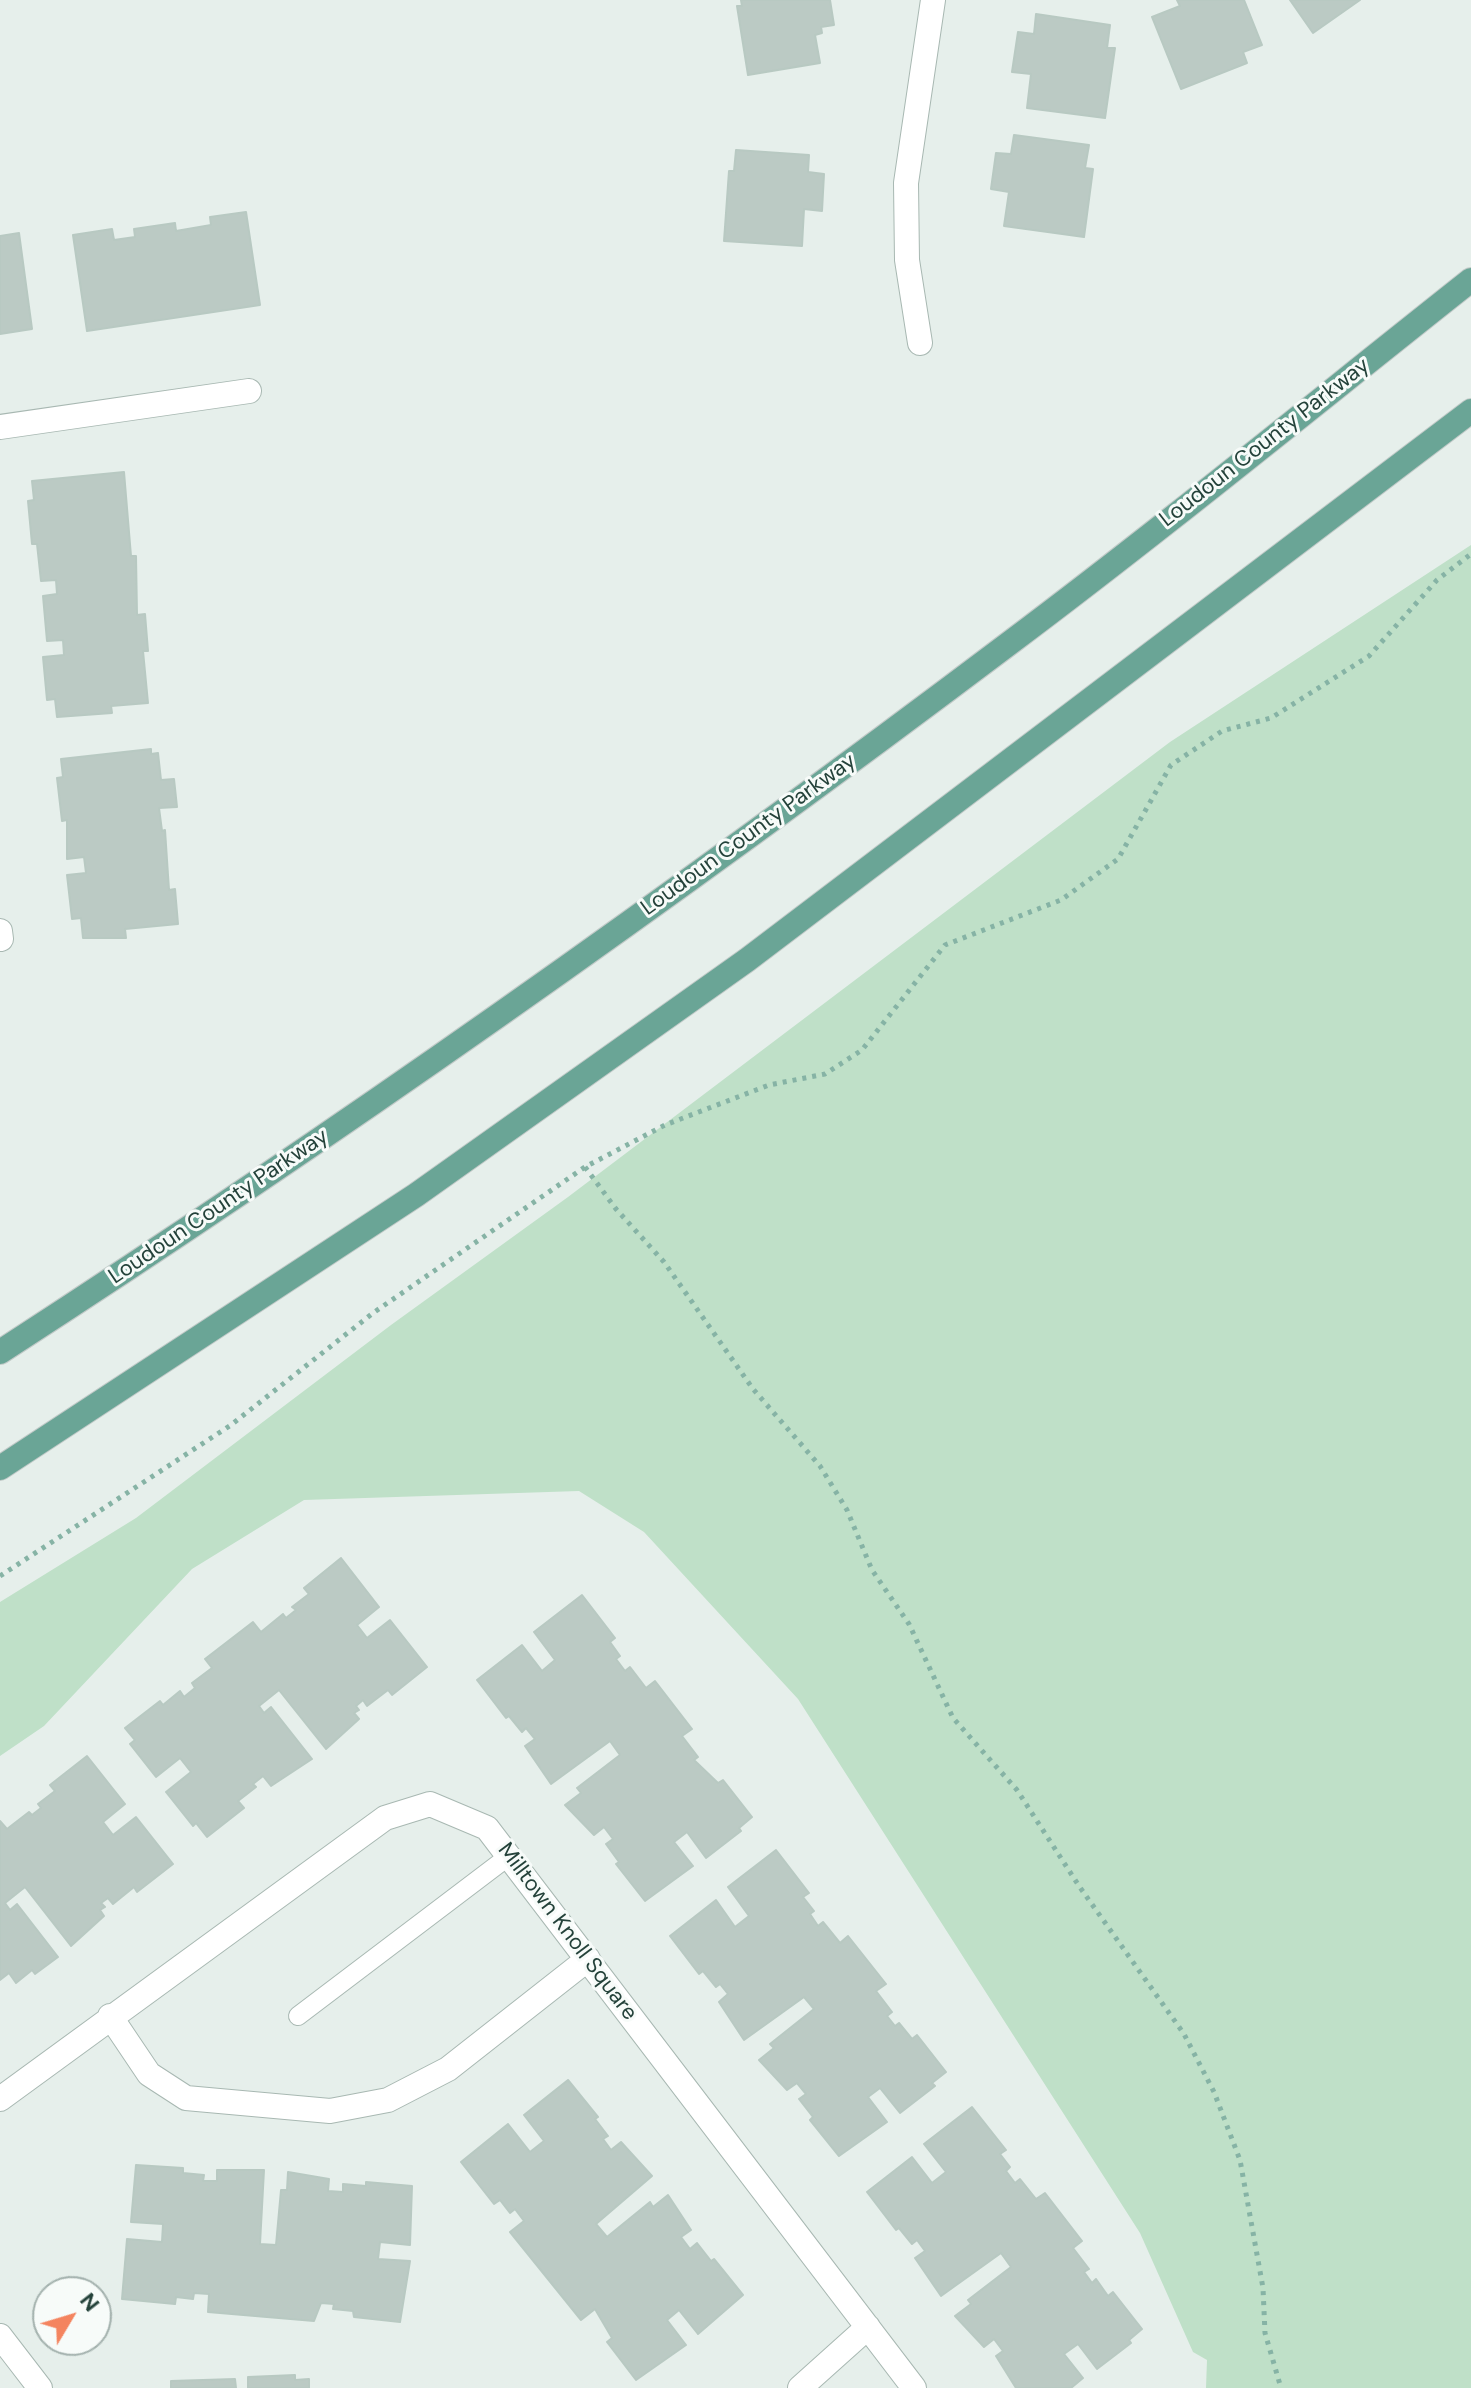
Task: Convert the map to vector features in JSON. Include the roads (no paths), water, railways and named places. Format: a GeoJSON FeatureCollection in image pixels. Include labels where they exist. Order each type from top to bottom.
{"type":"FeatureCollection","features":[{"type":"Feature","properties":{"kind":"main road","name":"Loudoun County Parkway"},"geometry":{"type":"LineString","coordinates":[[0,1352],[427,1068],[734,848],[1015,639],[1471,280]]}},
{"type":"Feature","properties":{"kind":"main road"},"geometry":{"type":"LineString","coordinates":[[0,1468],[416,1195],[747,960],[1471,411]]}},
{"type":"Feature","properties":{"kind":"street"},"geometry":{"type":"LineString","coordinates":[[920,343],[907,260],[906,183],[933,0]]}},
{"type":"Feature","properties":{"kind":"street"},"geometry":{"type":"LineString","coordinates":[[0,427],[249,391]]}},
{"type":"Feature","properties":{"kind":"street"},"geometry":{"type":"LineString","coordinates":[[0,931],[1,939]]}},
{"type":"Feature","properties":{"kind":"street","name":"Milltown Knoll Square"},"geometry":{"type":"LineString","coordinates":[[0,2099],[385,1818],[430,1804],[487,1828],[914,2388]]}},
{"type":"Feature","properties":{"kind":"street"},"geometry":{"type":"LineString","coordinates":[[110,2016],[149,2074],[186,2098],[330,2111],[388,2100],[448,2069],[588,1959]]}},
{"type":"Feature","properties":{"kind":"street"},"geometry":{"type":"LineString","coordinates":[[800,2388],[868,2327]]}},
{"type":"Feature","properties":{"kind":"street"},"geometry":{"type":"LineString","coordinates":[[0,2336],[40,2388]]}},
{"type":"Feature","properties":{"kind":"lane"},"geometry":{"type":"LineString","coordinates":[[298,2016],[509,1856]]}}]}
